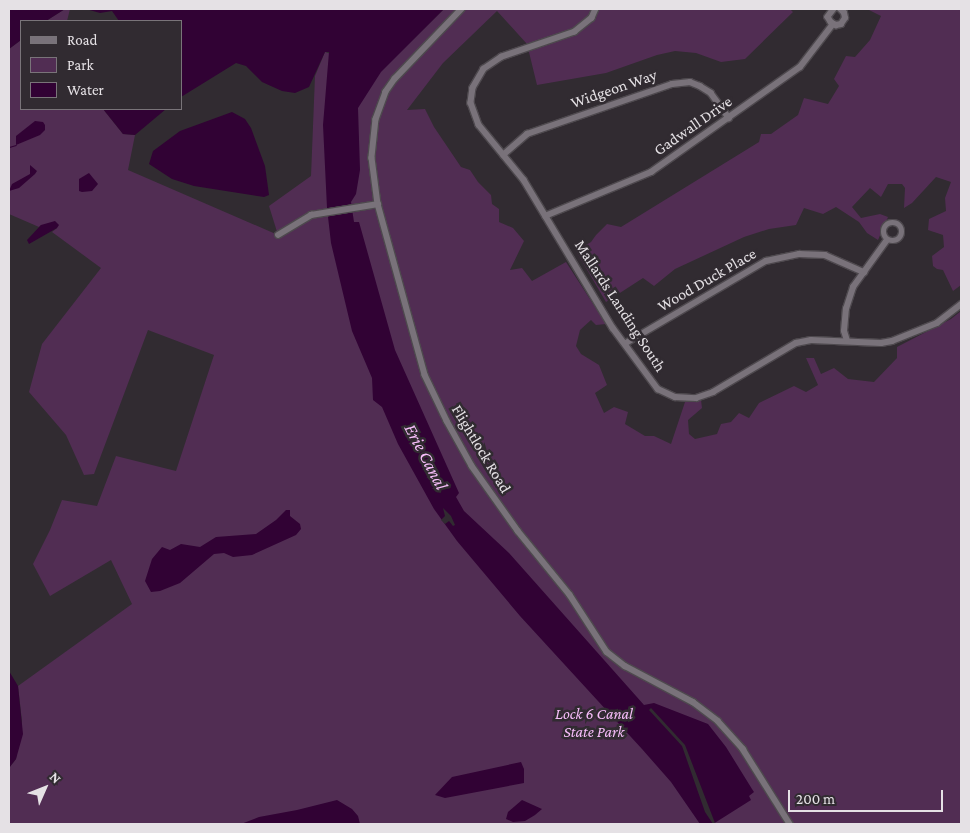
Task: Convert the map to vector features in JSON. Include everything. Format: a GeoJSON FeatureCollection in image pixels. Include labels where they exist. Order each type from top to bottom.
{"type":"FeatureCollection","features":[{"type":"Feature","properties":{"kind":"street","name":"Flightlock Road"},"geometry":{"type":"LineString","coordinates":[[462,9],[395,79],[386,92],[376,119],[372,158],[378,204],[425,375],[447,421],[472,466],[518,531],[570,595],[607,652],[634,672],[693,702],[718,721],[743,748],[790,824]]}},
{"type":"Feature","properties":{"kind":"street","name":"Mallards Landing South"},"geometry":{"type":"LineString","coordinates":[[596,9],[592,18],[575,32],[502,57],[484,69],[473,88],[471,102],[479,125],[524,180],[613,328],[658,388],[675,397],[688,398],[713,392],[796,343],[811,340],[881,343],[908,336],[937,324],[961,304]]}},
{"type":"Feature","properties":{"kind":"street"},"geometry":{"type":"LineString","coordinates":[[833,24],[828,17],[834,9]]}},
{"type":"Feature","properties":{"kind":"street","name":"Gadwall Drive"},"geometry":{"type":"LineString","coordinates":[[546,216],[651,172],[729,118],[800,67],[833,24],[841,24],[844,20],[844,12],[840,9]]}},
{"type":"Feature","properties":{"kind":"street","name":"Widgeon Way"},"geometry":{"type":"LineString","coordinates":[[503,155],[527,134],[672,84],[690,82],[700,86],[711,93],[729,118]]}},
{"type":"Feature","properties":{"kind":"street"},"geometry":{"type":"LineString","coordinates":[[278,235],[300,220],[325,213],[378,204]]}},
{"type":"Feature","properties":{"kind":"street"},"geometry":{"type":"LineString","coordinates":[[847,341],[844,332],[848,303],[853,287],[887,240]]}},
{"type":"Feature","properties":{"kind":"street","name":"Wood Duck Place"},"geometry":{"type":"LineString","coordinates":[[626,344],[766,261],[798,254],[825,255],[864,272]]}},
{"type":"Feature","properties":{"kind":"green space"},"geometry":{"type":"Polygon","coordinates":[[[65,9],[70,9],[67,20],[48,20],[65,9]]]}},
{"type":"Feature","properties":{"kind":"green space","name":"Lock 6 Canal State Park"},"geometry":{"type":"Polygon","coordinates":[[[444,9],[790,9],[793,12],[745,59],[721,62],[696,53],[675,51],[657,55],[606,73],[537,85],[527,44],[497,11],[443,63],[407,110],[425,109],[434,127],[461,167],[470,170],[478,182],[491,195],[492,204],[499,209],[499,222],[513,228],[524,241],[510,270],[522,268],[532,281],[566,262],[606,324],[596,325],[591,320],[580,330],[576,346],[581,354],[599,365],[607,385],[595,393],[604,413],[614,407],[628,412],[625,424],[645,436],[654,436],[671,444],[685,402],[701,400],[702,408],[688,420],[689,434],[695,439],[717,434],[721,424],[731,422],[739,413],[749,418],[759,403],[794,386],[806,392],[818,385],[806,358],[814,358],[821,374],[834,368],[848,379],[874,382],[897,358],[897,347],[951,319],[961,311],[961,824],[9,824],[9,768],[16,759],[22,721],[18,686],[132,604],[111,560],[50,596],[33,564],[62,500],[97,506],[116,456],[176,471],[214,355],[148,330],[94,474],[84,475],[66,435],[29,392],[42,344],[101,268],[52,232],[57,228],[41,225],[39,227],[9,214],[9,49],[20,41],[20,110],[104,110],[123,134],[135,135],[128,170],[278,235],[269,206],[311,176],[315,76],[325,52],[381,71],[444,9]]]}},
{"type":"Feature","properties":{"kind":"green space"},"geometry":{"type":"Polygon","coordinates":[[[867,9],[961,9],[961,285],[953,291],[943,270],[933,266],[932,256],[944,247],[943,235],[928,230],[929,219],[946,211],[945,198],[951,182],[936,177],[912,203],[904,208],[905,188],[902,184],[888,184],[881,197],[870,188],[852,207],[861,218],[880,214],[888,217],[878,240],[867,233],[859,222],[836,207],[823,214],[804,208],[796,225],[769,229],[744,237],[675,269],[654,286],[643,278],[606,302],[576,251],[591,242],[607,224],[621,227],[759,142],[761,134],[771,134],[798,115],[804,98],[828,104],[839,86],[834,79],[846,56],[855,57],[870,40],[881,16],[867,9]]]}},
{"type":"Feature","properties":{"kind":"water"},"geometry":{"type":"Polygon","coordinates":[[[9,9],[65,9],[48,20],[20,20],[20,41],[9,49],[9,9]]]}},
{"type":"Feature","properties":{"kind":"water","name":"Erie Canal"},"geometry":{"type":"Polygon","coordinates":[[[86,9],[444,9],[381,72],[358,108],[360,170],[356,194],[351,202],[354,222],[359,222],[395,350],[459,493],[456,497],[464,511],[509,553],[644,705],[654,703],[708,724],[726,747],[754,792],[749,796],[751,800],[713,824],[700,824],[671,782],[520,616],[457,541],[434,509],[398,444],[382,407],[373,400],[372,378],[352,331],[331,243],[327,208],[323,125],[329,52],[325,52],[309,87],[295,93],[282,91],[262,82],[246,66],[236,63],[182,96],[182,20],[118,20],[112,11],[100,13],[86,9]]]}},
{"type":"Feature","properties":{"kind":"water"},"geometry":{"type":"Polygon","coordinates":[[[104,110],[165,110],[135,135],[123,134],[104,110]]]}},
{"type":"Feature","properties":{"kind":"water"},"geometry":{"type":"Polygon","coordinates":[[[232,112],[245,119],[251,128],[265,166],[269,195],[264,197],[194,186],[172,179],[149,164],[153,151],[180,131],[232,112]]]}},
{"type":"Feature","properties":{"kind":"water"},"geometry":{"type":"Polygon","coordinates":[[[35,121],[43,122],[45,130],[40,135],[16,145],[16,136],[35,121]]]}},
{"type":"Feature","properties":{"kind":"water"},"geometry":{"type":"Polygon","coordinates":[[[30,165],[37,171],[35,174],[19,188],[9,191],[12,184],[30,174],[30,165]]]}},
{"type":"Feature","properties":{"kind":"water"},"geometry":{"type":"Polygon","coordinates":[[[89,173],[98,184],[92,191],[79,191],[79,179],[89,173]]]}},
{"type":"Feature","properties":{"kind":"water"},"geometry":{"type":"Polygon","coordinates":[[[55,221],[59,225],[57,228],[29,244],[27,240],[41,225],[55,221]]]}},
{"type":"Feature","properties":{"kind":"water"},"geometry":{"type":"Polygon","coordinates":[[[286,510],[290,510],[290,516],[300,524],[301,529],[296,535],[252,555],[233,557],[224,553],[214,554],[180,583],[160,591],[151,592],[145,581],[152,559],[162,547],[170,550],[181,544],[200,547],[216,537],[256,534],[276,520],[286,510]]]}},
{"type":"Feature","properties":{"kind":"water"},"geometry":{"type":"Polygon","coordinates":[[[9,671],[18,686],[23,734],[16,759],[9,768],[9,671]]]}},
{"type":"Feature","properties":{"kind":"water"},"geometry":{"type":"Polygon","coordinates":[[[521,762],[524,769],[524,783],[445,798],[435,795],[452,777],[521,762]]]}},
{"type":"Feature","properties":{"kind":"water"},"geometry":{"type":"Polygon","coordinates":[[[337,800],[352,809],[358,816],[360,824],[241,824],[259,817],[337,800]]]}},
{"type":"Feature","properties":{"kind":"water"},"geometry":{"type":"Polygon","coordinates":[[[522,800],[542,809],[525,821],[513,822],[506,819],[508,812],[522,800]]]}},
{"type":"Feature","properties":{"kind":"pier"},"geometry":{"type":"Polygon","coordinates":[[[443,508],[451,516],[455,525],[453,526],[449,521],[445,524],[441,520],[445,516],[443,508]]]}},
{"type":"Feature","properties":{"kind":"pier"},"geometry":{"type":"Polygon","coordinates":[[[651,708],[685,745],[715,823],[713,824],[705,812],[682,746],[649,710],[651,708]]]}},
{"type":"Feature","properties":{"kind":"waterway"},"geometry":{"type":"LineString","coordinates":[[9,147],[16,145]]}}]}
